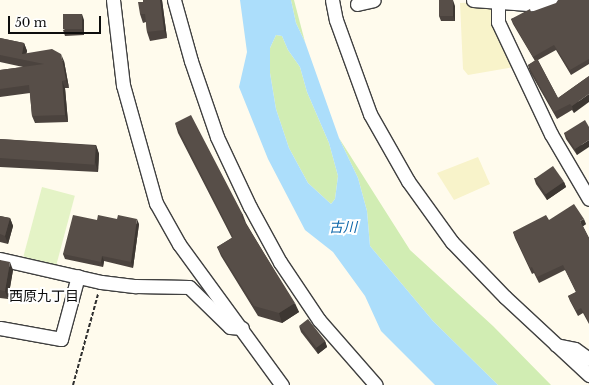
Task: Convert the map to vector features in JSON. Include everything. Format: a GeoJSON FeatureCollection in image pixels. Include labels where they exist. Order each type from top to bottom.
{"type":"FeatureCollection","features":[{"type":"Feature","properties":{"kind":"street"},"geometry":{"type":"LineString","coordinates":[[112,0],[123,85],[156,203],[179,244],[242,328],[282,385]]}},
{"type":"Feature","properties":{"kind":"street"},"geometry":{"type":"LineString","coordinates":[[174,0],[191,61],[217,137],[250,207],[280,262],[319,320],[376,385]]}},
{"type":"Feature","properties":{"kind":"street"},"geometry":{"type":"LineString","coordinates":[[332,0],[336,20],[370,114],[408,180],[452,242],[505,297],[589,374]]}},
{"type":"Feature","properties":{"kind":"street"},"geometry":{"type":"LineString","coordinates":[[357,4],[374,0]]}},
{"type":"Feature","properties":{"kind":"street"},"geometry":{"type":"LineString","coordinates":[[473,0],[542,6],[554,0]]}},
{"type":"Feature","properties":{"kind":"street"},"geometry":{"type":"LineString","coordinates":[[498,1],[498,22],[550,134],[589,199]]}},
{"type":"Feature","properties":{"kind":"street"},"geometry":{"type":"LineString","coordinates":[[0,259],[101,282],[136,286],[190,287],[230,327],[242,328]]}},
{"type":"Feature","properties":{"kind":"street"},"geometry":{"type":"LineString","coordinates":[[0,328],[61,339],[78,276]]}},
{"type":"Feature","properties":{"kind":"street"},"geometry":{"type":"LineString","coordinates":[[556,345],[575,349],[589,359]]}},
{"type":"Feature","properties":{"kind":"path"},"geometry":{"type":"LineString","coordinates":[[73,385],[101,282]]}},
{"type":"Feature","properties":{"kind":"shaded area"},"geometry":{"type":"Polygon","coordinates":[[[487,2],[491,8],[491,17],[514,67],[468,75],[463,69],[460,3],[487,2]]]}},
{"type":"Feature","properties":{"kind":"shaded area"},"geometry":{"type":"Polygon","coordinates":[[[478,157],[490,184],[454,200],[437,173],[478,157]]]}},
{"type":"Feature","properties":{"kind":"green space"},"geometry":{"type":"Polygon","coordinates":[[[291,0],[294,0],[305,42],[296,23],[291,0]]]}},
{"type":"Feature","properties":{"kind":"green space"},"geometry":{"type":"Polygon","coordinates":[[[276,35],[282,36],[288,50],[300,67],[307,92],[329,143],[338,176],[335,199],[331,204],[308,183],[289,148],[276,109],[270,73],[270,48],[276,35]]]}},
{"type":"Feature","properties":{"kind":"green space"},"geometry":{"type":"Polygon","coordinates":[[[339,138],[410,250],[493,326],[551,385],[498,385],[433,321],[370,246],[367,211],[358,178],[339,138]]]}},
{"type":"Feature","properties":{"kind":"green space"},"geometry":{"type":"Polygon","coordinates":[[[42,187],[75,196],[56,265],[23,257],[42,187]]]}},
{"type":"Feature","properties":{"kind":"water","name":"古川"},"geometry":{"type":"Polygon","coordinates":[[[240,0],[291,0],[296,23],[305,42],[339,138],[358,178],[367,211],[370,246],[433,321],[498,385],[435,385],[381,331],[365,296],[333,252],[305,230],[268,159],[239,87],[247,52],[240,0]],[[276,35],[270,48],[270,73],[276,109],[289,148],[308,183],[331,204],[335,199],[338,176],[329,143],[307,92],[300,67],[288,50],[282,36],[276,35]]]}},
{"type":"Feature","properties":{"kind":"building"},"geometry":{"type":"Polygon","coordinates":[[[143,0],[160,0],[164,30],[147,32],[145,14],[140,14],[138,2],[143,2],[143,0]]]}},
{"type":"Feature","properties":{"kind":"building"},"geometry":{"type":"Polygon","coordinates":[[[439,0],[453,0],[453,16],[439,16],[439,0]]]}},
{"type":"Feature","properties":{"kind":"building"},"geometry":{"type":"Polygon","coordinates":[[[558,0],[589,0],[589,59],[570,70],[554,45],[533,57],[511,19],[530,9],[531,12],[556,3],[558,0]]]}},
{"type":"Feature","properties":{"kind":"building"},"geometry":{"type":"Polygon","coordinates":[[[63,14],[82,14],[82,29],[63,29],[63,14]]]}},
{"type":"Feature","properties":{"kind":"building"},"geometry":{"type":"Polygon","coordinates":[[[0,38],[24,43],[22,54],[52,49],[61,54],[66,80],[62,81],[65,115],[32,116],[29,85],[0,89],[0,70],[44,64],[0,55],[0,38]]]}},
{"type":"Feature","properties":{"kind":"building"},"geometry":{"type":"Polygon","coordinates":[[[537,59],[558,98],[589,76],[589,94],[572,106],[570,104],[554,112],[528,65],[537,59]]]}},
{"type":"Feature","properties":{"kind":"building"},"geometry":{"type":"Polygon","coordinates":[[[191,115],[243,215],[241,216],[295,303],[279,313],[254,306],[217,247],[233,237],[175,123],[191,115]]]}},
{"type":"Feature","properties":{"kind":"building"},"geometry":{"type":"Polygon","coordinates":[[[585,120],[589,127],[589,140],[575,149],[564,133],[585,120]]]}},
{"type":"Feature","properties":{"kind":"building"},"geometry":{"type":"Polygon","coordinates":[[[0,139],[96,146],[94,165],[0,158],[0,139]]]}},
{"type":"Feature","properties":{"kind":"building"},"geometry":{"type":"Polygon","coordinates":[[[553,166],[564,182],[546,194],[535,179],[553,166]]]}},
{"type":"Feature","properties":{"kind":"building"},"geometry":{"type":"Polygon","coordinates":[[[574,204],[584,219],[580,221],[589,238],[589,322],[581,308],[576,311],[568,296],[576,292],[563,265],[537,277],[532,267],[530,268],[513,232],[546,215],[549,220],[574,204]]]}},
{"type":"Feature","properties":{"kind":"building"},"geometry":{"type":"Polygon","coordinates":[[[73,215],[97,220],[98,215],[117,219],[118,215],[137,219],[131,262],[102,256],[101,262],[63,254],[73,215]]]}},
{"type":"Feature","properties":{"kind":"building"},"geometry":{"type":"Polygon","coordinates":[[[0,216],[10,218],[5,236],[0,234],[0,216]]]}},
{"type":"Feature","properties":{"kind":"building"},"geometry":{"type":"Polygon","coordinates":[[[0,260],[10,262],[5,291],[0,290],[0,260]]]}},
{"type":"Feature","properties":{"kind":"building"},"geometry":{"type":"Polygon","coordinates":[[[308,319],[325,341],[317,348],[299,326],[308,319]]]}},
{"type":"Feature","properties":{"kind":"district","name":"西原九丁目"},"geometry":{"type":"Point","coordinates":[44,296]}}]}
